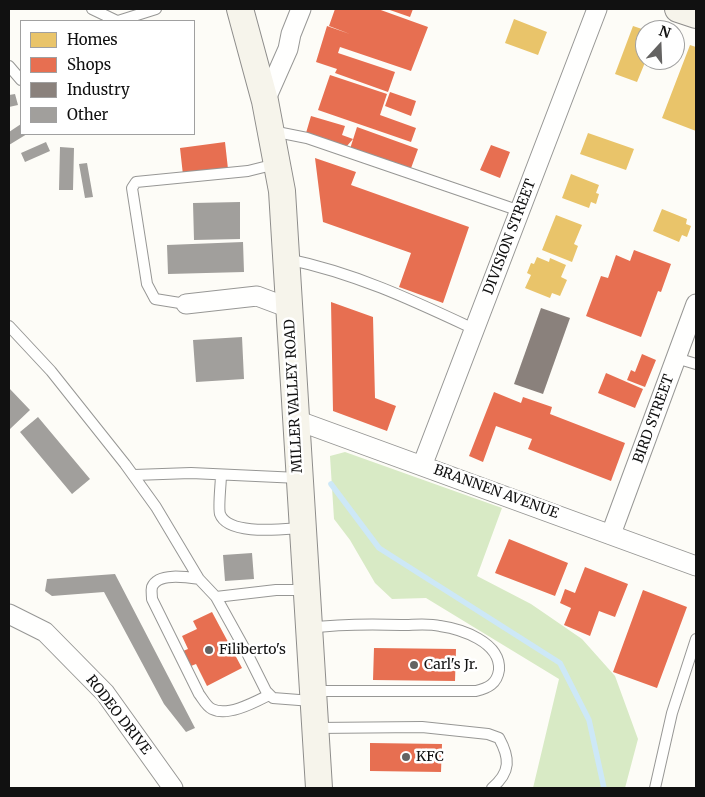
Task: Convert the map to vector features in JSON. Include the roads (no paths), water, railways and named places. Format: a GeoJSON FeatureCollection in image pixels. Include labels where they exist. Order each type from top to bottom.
{"type":"FeatureCollection","features":[{"type":"Feature","properties":{"kind":"main road","name":"MILLER VALLEY ROAD"},"geometry":{"type":"LineString","coordinates":[[240,9],[265,101],[282,191],[319,788]]}},
{"type":"Feature","properties":{"kind":"main road"},"geometry":{"type":"LineString","coordinates":[[678,9],[696,15]]}},
{"type":"Feature","properties":{"kind":"street"},"geometry":{"type":"LineString","coordinates":[[265,101],[288,49],[301,9]]}},
{"type":"Feature","properties":{"kind":"street","name":"DIVISION STREET"},"geometry":{"type":"LineString","coordinates":[[422,466],[597,9]]}},
{"type":"Feature","properties":{"kind":"street"},"geometry":{"type":"LineString","coordinates":[[186,304],[257,296],[289,308]]}},
{"type":"Feature","properties":{"kind":"street","name":"BIRD STREET"},"geometry":{"type":"LineString","coordinates":[[611,534],[696,304]]}},
{"type":"Feature","properties":{"kind":"street","name":"BRANNEN AVENUE"},"geometry":{"type":"LineString","coordinates":[[296,420],[696,566]]}},
{"type":"Feature","properties":{"kind":"street","name":"RODEO DRIVE"},"geometry":{"type":"LineString","coordinates":[[9,614],[45,632],[105,693],[173,788]]}},
{"type":"Feature","properties":{"kind":"lane"},"geometry":{"type":"LineString","coordinates":[[92,9],[116,20]]}},
{"type":"Feature","properties":{"kind":"lane"},"geometry":{"type":"LineString","coordinates":[[121,20],[156,9]]}},
{"type":"Feature","properties":{"kind":"lane"},"geometry":{"type":"LineString","coordinates":[[9,66],[20,79]]}},
{"type":"Feature","properties":{"kind":"lane"},"geometry":{"type":"LineString","coordinates":[[271,131],[307,138],[520,211]]}},
{"type":"Feature","properties":{"kind":"lane"},"geometry":{"type":"LineString","coordinates":[[186,304],[154,298],[147,284],[132,188],[136,182],[248,171],[276,164]]}},
{"type":"Feature","properties":{"kind":"lane"},"geometry":{"type":"LineString","coordinates":[[286,259],[322,266],[385,288],[474,329]]}},
{"type":"Feature","properties":{"kind":"lane"},"geometry":{"type":"LineString","coordinates":[[9,326],[51,371],[134,476],[156,507],[199,579],[216,597],[269,695],[273,698],[476,691],[493,684],[498,675],[499,663],[493,652],[479,638],[438,625],[340,624],[309,628]]}},
{"type":"Feature","properties":{"kind":"lane"},"geometry":{"type":"LineString","coordinates":[[676,358],[696,364]]}},
{"type":"Feature","properties":{"kind":"lane"},"geometry":{"type":"LineString","coordinates":[[134,476],[191,473],[299,478]]}},
{"type":"Feature","properties":{"kind":"lane"},"geometry":{"type":"LineString","coordinates":[[221,475],[220,514],[226,522],[237,528],[260,530],[303,528]]}},
{"type":"Feature","properties":{"kind":"lane"},"geometry":{"type":"LineString","coordinates":[[199,579],[179,576],[168,577],[156,582],[151,588],[152,599],[199,694],[207,705],[214,710],[235,710],[269,695]]}},
{"type":"Feature","properties":{"kind":"lane"},"geometry":{"type":"LineString","coordinates":[[216,597],[276,590],[306,590]]}},
{"type":"Feature","properties":{"kind":"lane"},"geometry":{"type":"LineString","coordinates":[[655,788],[672,712],[696,639]]}},
{"type":"Feature","properties":{"kind":"lane"},"geometry":{"type":"LineString","coordinates":[[315,728],[422,727],[488,734],[499,738],[506,750],[508,761],[503,776],[492,788]]}},
{"type":"Feature","properties":{"kind":"waterway"},"geometry":{"type":"LineString","coordinates":[[331,484],[379,548],[560,663],[589,720],[604,788]]}},
{"type":"Feature","properties":{"kind":"place","name":"Filiberto's"},"geometry":{"type":"Point","coordinates":[209,650]}},
{"type":"Feature","properties":{"kind":"place","name":"Carl's Jr."},"geometry":{"type":"Point","coordinates":[414,665]}},
{"type":"Feature","properties":{"kind":"place","name":"KFC"},"geometry":{"type":"Point","coordinates":[406,757]}}]}
